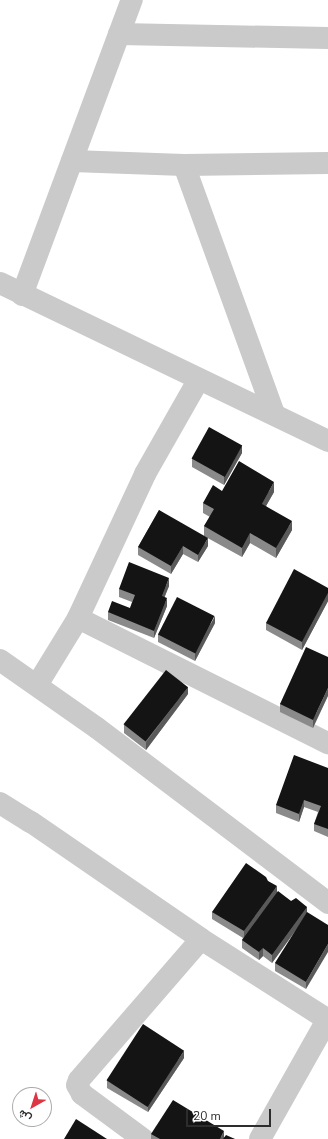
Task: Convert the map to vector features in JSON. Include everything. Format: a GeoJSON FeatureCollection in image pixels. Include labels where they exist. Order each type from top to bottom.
{"type":"FeatureCollection","features":[{"type":"Feature","properties":{"kind":"street"},"geometry":{"type":"LineString","coordinates":[[22,295],[132,0]]}},
{"type":"Feature","properties":{"kind":"street"},"geometry":{"type":"LineString","coordinates":[[119,34],[328,38]]}},
{"type":"Feature","properties":{"kind":"street"},"geometry":{"type":"LineString","coordinates":[[72,161],[184,166],[328,163]]}},
{"type":"Feature","properties":{"kind":"street"},"geometry":{"type":"LineString","coordinates":[[184,166],[274,414]]}},
{"type":"Feature","properties":{"kind":"street"},"geometry":{"type":"LineString","coordinates":[[0,283],[22,295],[328,441]]}},
{"type":"Feature","properties":{"kind":"street"},"geometry":{"type":"LineString","coordinates":[[37,685],[78,618],[145,474],[199,379]]}},
{"type":"Feature","properties":{"kind":"street"},"geometry":{"type":"LineString","coordinates":[[78,618],[328,743]]}},
{"type":"Feature","properties":{"kind":"street"},"geometry":{"type":"LineString","coordinates":[[0,660],[97,728],[328,903]]}},
{"type":"Feature","properties":{"kind":"street"},"geometry":{"type":"LineString","coordinates":[[0,803],[31,822],[200,939],[328,1020],[260,1139]]}},
{"type":"Feature","properties":{"kind":"street"},"geometry":{"type":"LineString","coordinates":[[143,1139],[82,1094],[77,1085],[79,1080],[200,939]]}},
{"type":"Feature","properties":{"kind":"building"},"geometry":{"type":"Polygon","coordinates":[[[209,427],[242,445],[225,477],[192,458],[209,427]]]}},
{"type":"Feature","properties":{"kind":"building"},"geometry":{"type":"Polygon","coordinates":[[[239,461],[274,482],[262,504],[292,521],[276,548],[250,533],[242,548],[204,526],[214,509],[203,503],[213,485],[222,491],[239,461]]]}},
{"type":"Feature","properties":{"kind":"building"},"geometry":{"type":"Polygon","coordinates":[[[159,510],[208,538],[198,555],[183,546],[171,566],[138,547],[159,510]]]}},
{"type":"Feature","properties":{"kind":"building"},"geometry":{"type":"Polygon","coordinates":[[[129,562],[169,578],[162,596],[167,598],[154,631],[108,612],[112,601],[130,608],[135,595],[119,589],[129,562]]]}},
{"type":"Feature","properties":{"kind":"building"},"geometry":{"type":"Polygon","coordinates":[[[294,569],[328,588],[328,593],[302,642],[266,623],[294,569]]]}},
{"type":"Feature","properties":{"kind":"building"},"geometry":{"type":"Polygon","coordinates":[[[177,597],[214,616],[195,653],[158,634],[177,597]]]}},
{"type":"Feature","properties":{"kind":"building"},"geometry":{"type":"Polygon","coordinates":[[[306,647],[328,657],[328,688],[313,720],[280,704],[306,647]]]}},
{"type":"Feature","properties":{"kind":"building"},"geometry":{"type":"Polygon","coordinates":[[[166,670],[188,687],[146,742],[124,724],[166,670]]]}},
{"type":"Feature","properties":{"kind":"building"},"geometry":{"type":"Polygon","coordinates":[[[294,755],[328,768],[328,829],[314,824],[321,806],[304,800],[299,814],[276,805],[294,755]]]}},
{"type":"Feature","properties":{"kind":"building"},"geometry":{"type":"Polygon","coordinates":[[[246,863],[266,877],[268,881],[277,886],[244,931],[212,912],[246,863]]]}},
{"type":"Feature","properties":{"kind":"building"},"geometry":{"type":"Polygon","coordinates":[[[278,891],[291,901],[296,898],[307,907],[272,955],[263,948],[259,952],[242,940],[278,891]]]}},
{"type":"Feature","properties":{"kind":"building"},"geometry":{"type":"Polygon","coordinates":[[[307,912],[328,925],[328,944],[306,982],[275,963],[307,912]]]}},
{"type":"Feature","properties":{"kind":"building"},"geometry":{"type":"Polygon","coordinates":[[[143,1024],[184,1051],[148,1107],[107,1080],[143,1024]]]}},
{"type":"Feature","properties":{"kind":"building"},"geometry":{"type":"Polygon","coordinates":[[[173,1100],[224,1131],[220,1139],[160,1139],[151,1134],[173,1100]]]}},
{"type":"Feature","properties":{"kind":"building"},"geometry":{"type":"Polygon","coordinates":[[[76,1119],[107,1139],[64,1139],[76,1119]]]}},
{"type":"Feature","properties":{"kind":"building"},"geometry":{"type":"Polygon","coordinates":[[[226,1135],[235,1139],[223,1139],[226,1135]]]}}]}
